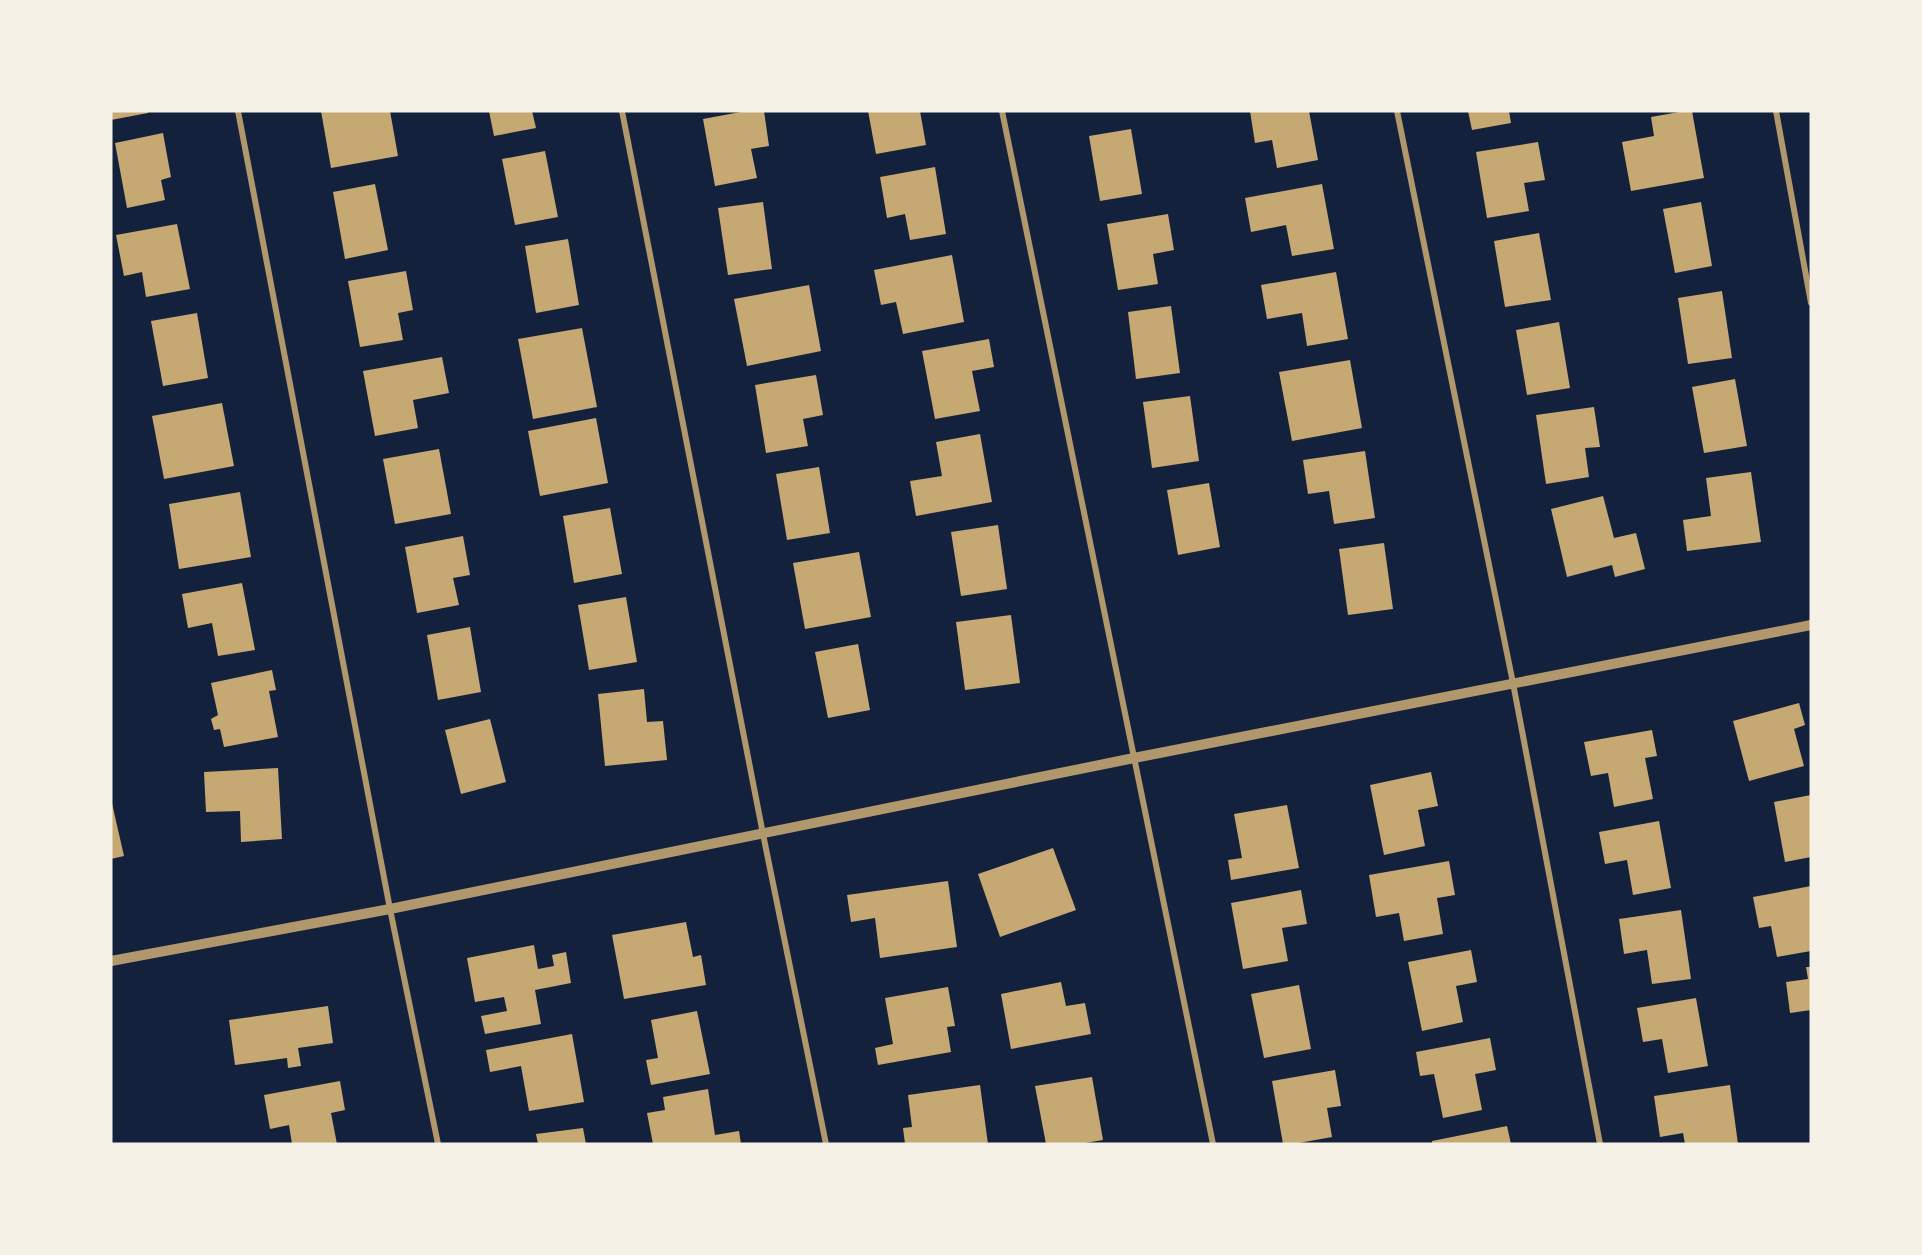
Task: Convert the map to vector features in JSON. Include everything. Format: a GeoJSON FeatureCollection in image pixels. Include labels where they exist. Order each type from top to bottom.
{"type":"FeatureCollection","features":[{"type":"Feature","properties":{"kind":"street"},"geometry":{"type":"LineString","coordinates":[[238,111],[390,909],[438,1144]]}},
{"type":"Feature","properties":{"kind":"street"},"geometry":{"type":"LineString","coordinates":[[622,111],[826,1144]]}},
{"type":"Feature","properties":{"kind":"street"},"geometry":{"type":"LineString","coordinates":[[1002,111],[1213,1144]]}},
{"type":"Feature","properties":{"kind":"street"},"geometry":{"type":"LineString","coordinates":[[1397,111],[1513,683],[1600,1144]]}},
{"type":"Feature","properties":{"kind":"street"},"geometry":{"type":"LineString","coordinates":[[1776,111],[1811,303]]}},
{"type":"Feature","properties":{"kind":"street"},"geometry":{"type":"LineString","coordinates":[[111,961],[390,909],[1134,758],[1811,625]]}},
{"type":"Feature","properties":{"kind":"building"},"geometry":{"type":"Polygon","coordinates":[[[111,111],[148,111],[148,113],[111,120],[111,111]]]}},
{"type":"Feature","properties":{"kind":"building"},"geometry":{"type":"Polygon","coordinates":[[[321,111],[390,111],[398,156],[331,168],[321,111]]]}},
{"type":"Feature","properties":{"kind":"building"},"geometry":{"type":"Polygon","coordinates":[[[489,111],[532,111],[536,128],[494,136],[489,111]]]}},
{"type":"Feature","properties":{"kind":"building"},"geometry":{"type":"Polygon","coordinates":[[[746,111],[764,111],[769,146],[751,149],[757,178],[715,186],[703,119],[746,111]]]}},
{"type":"Feature","properties":{"kind":"building"},"geometry":{"type":"Polygon","coordinates":[[[868,111],[920,111],[926,145],[876,154],[868,111]]]}},
{"type":"Feature","properties":{"kind":"building"},"geometry":{"type":"Polygon","coordinates":[[[1250,111],[1309,111],[1318,160],[1277,168],[1272,140],[1255,143],[1250,111]]]}},
{"type":"Feature","properties":{"kind":"building"},"geometry":{"type":"Polygon","coordinates":[[[1468,111],[1509,111],[1511,123],[1472,130],[1468,111]]]}},
{"type":"Feature","properties":{"kind":"building"},"geometry":{"type":"Polygon","coordinates":[[[1692,111],[1704,178],[1631,191],[1622,142],[1654,136],[1651,117],[1692,111]]]}},
{"type":"Feature","properties":{"kind":"building"},"geometry":{"type":"Polygon","coordinates":[[[1131,129],[1142,194],[1100,201],[1089,136],[1131,129]]]}},
{"type":"Feature","properties":{"kind":"building"},"geometry":{"type":"Polygon","coordinates":[[[163,133],[171,177],[161,180],[165,200],[127,208],[115,143],[163,133]]]}},
{"type":"Feature","properties":{"kind":"building"},"geometry":{"type":"Polygon","coordinates":[[[1538,142],[1545,180],[1524,183],[1529,211],[1487,218],[1476,152],[1538,142]]]}},
{"type":"Feature","properties":{"kind":"building"},"geometry":{"type":"Polygon","coordinates":[[[545,151],[558,217],[515,225],[502,159],[545,151]]]}},
{"type":"Feature","properties":{"kind":"building"},"geometry":{"type":"Polygon","coordinates":[[[935,167],[946,234],[910,240],[905,214],[887,218],[880,177],[935,167]]]}},
{"type":"Feature","properties":{"kind":"building"},"geometry":{"type":"Polygon","coordinates":[[[375,184],[388,250],[345,259],[333,192],[375,184]]]}},
{"type":"Feature","properties":{"kind":"building"},"geometry":{"type":"Polygon","coordinates":[[[1322,184],[1334,249],[1292,256],[1286,225],[1251,232],[1245,198],[1322,184]]]}},
{"type":"Feature","properties":{"kind":"building"},"geometry":{"type":"Polygon","coordinates":[[[763,202],[772,269],[728,275],[718,208],[763,202]]]}},
{"type":"Feature","properties":{"kind":"building"},"geometry":{"type":"Polygon","coordinates":[[[1701,202],[1712,266],[1675,273],[1663,209],[1701,202]]]}},
{"type":"Feature","properties":{"kind":"building"},"geometry":{"type":"Polygon","coordinates":[[[1168,214],[1174,250],[1153,254],[1158,284],[1118,290],[1107,224],[1168,214]]]}},
{"type":"Feature","properties":{"kind":"building"},"geometry":{"type":"Polygon","coordinates":[[[177,224],[190,289],[146,297],[142,272],[124,276],[116,235],[177,224]]]}},
{"type":"Feature","properties":{"kind":"building"},"geometry":{"type":"Polygon","coordinates":[[[1539,233],[1551,300],[1505,307],[1494,241],[1539,233]]]}},
{"type":"Feature","properties":{"kind":"building"},"geometry":{"type":"Polygon","coordinates":[[[568,239],[579,305],[536,313],[525,246],[568,239]]]}},
{"type":"Feature","properties":{"kind":"building"},"geometry":{"type":"Polygon","coordinates":[[[952,255],[964,322],[903,334],[896,302],[881,305],[874,270],[952,255]]]}},
{"type":"Feature","properties":{"kind":"building"},"geometry":{"type":"Polygon","coordinates":[[[406,271],[413,310],[398,313],[403,340],[360,347],[348,281],[406,271]]]}},
{"type":"Feature","properties":{"kind":"building"},"geometry":{"type":"Polygon","coordinates":[[[1336,272],[1348,339],[1307,346],[1302,313],[1267,319],[1261,285],[1336,272]]]}},
{"type":"Feature","properties":{"kind":"building"},"geometry":{"type":"Polygon","coordinates":[[[809,285],[821,351],[747,366],[734,299],[809,285]]]}},
{"type":"Feature","properties":{"kind":"building"},"geometry":{"type":"Polygon","coordinates":[[[1722,291],[1732,358],[1688,364],[1678,298],[1722,291]]]}},
{"type":"Feature","properties":{"kind":"building"},"geometry":{"type":"Polygon","coordinates":[[[1171,306],[1180,373],[1136,379],[1128,312],[1171,306]]]}},
{"type":"Feature","properties":{"kind":"building"},"geometry":{"type":"Polygon","coordinates":[[[197,313],[208,378],[163,386],[151,321],[197,313]]]}},
{"type":"Feature","properties":{"kind":"building"},"geometry":{"type":"Polygon","coordinates":[[[1559,322],[1570,388],[1527,395],[1516,330],[1559,322]]]}},
{"type":"Feature","properties":{"kind":"building"},"geometry":{"type":"Polygon","coordinates":[[[582,328],[597,407],[533,419],[518,339],[582,328]]]}},
{"type":"Feature","properties":{"kind":"building"},"geometry":{"type":"Polygon","coordinates":[[[989,339],[994,367],[972,371],[980,411],[935,419],[922,351],[989,339]]]}},
{"type":"Feature","properties":{"kind":"building"},"geometry":{"type":"Polygon","coordinates":[[[442,357],[449,393],[413,400],[418,428],[375,436],[363,371],[442,357]]]}},
{"type":"Feature","properties":{"kind":"building"},"geometry":{"type":"Polygon","coordinates":[[[1350,360],[1362,428],[1292,441],[1279,372],[1350,360]]]}},
{"type":"Feature","properties":{"kind":"building"},"geometry":{"type":"Polygon","coordinates":[[[816,375],[823,415],[803,419],[808,446],[766,453],[755,385],[816,375]]]}},
{"type":"Feature","properties":{"kind":"building"},"geometry":{"type":"Polygon","coordinates":[[[1735,379],[1747,446],[1704,453],[1692,387],[1735,379]]]}},
{"type":"Feature","properties":{"kind":"building"},"geometry":{"type":"Polygon","coordinates":[[[1190,396],[1199,461],[1152,468],[1143,402],[1190,396]]]}},
{"type":"Feature","properties":{"kind":"building"},"geometry":{"type":"Polygon","coordinates":[[[222,403],[234,466],[164,479],[152,416],[222,403]]]}},
{"type":"Feature","properties":{"kind":"building"},"geometry":{"type":"Polygon","coordinates":[[[1594,407],[1600,447],[1585,448],[1589,477],[1546,484],[1536,415],[1594,407]]]}},
{"type":"Feature","properties":{"kind":"building"},"geometry":{"type":"Polygon","coordinates":[[[596,418],[608,483],[540,496],[528,431],[596,418]]]}},
{"type":"Feature","properties":{"kind":"building"},"geometry":{"type":"Polygon","coordinates":[[[980,434],[992,502],[916,516],[910,481],[942,476],[936,442],[980,434]]]}},
{"type":"Feature","properties":{"kind":"building"},"geometry":{"type":"Polygon","coordinates":[[[439,449],[451,514],[395,524],[383,459],[439,449]]]}},
{"type":"Feature","properties":{"kind":"building"},"geometry":{"type":"Polygon","coordinates":[[[1365,451],[1375,518],[1334,524],[1329,491],[1308,494],[1303,460],[1365,451]]]}},
{"type":"Feature","properties":{"kind":"building"},"geometry":{"type":"Polygon","coordinates":[[[819,467],[830,533],[787,540],[776,474],[819,467]]]}},
{"type":"Feature","properties":{"kind":"building"},"geometry":{"type":"Polygon","coordinates":[[[1751,472],[1761,542],[1687,551],[1683,520],[1711,516],[1706,478],[1751,472]]]}},
{"type":"Feature","properties":{"kind":"building"},"geometry":{"type":"Polygon","coordinates":[[[1209,483],[1220,547],[1178,555],[1167,490],[1209,483]]]}},
{"type":"Feature","properties":{"kind":"building"},"geometry":{"type":"Polygon","coordinates":[[[240,492],[251,557],[179,569],[169,504],[240,492]]]}},
{"type":"Feature","properties":{"kind":"building"},"geometry":{"type":"Polygon","coordinates":[[[1603,496],[1614,538],[1636,533],[1645,569],[1615,577],[1612,565],[1567,577],[1551,509],[1603,496]]]}},
{"type":"Feature","properties":{"kind":"building"},"geometry":{"type":"Polygon","coordinates":[[[610,508],[622,574],[574,583],[563,516],[610,508]]]}},
{"type":"Feature","properties":{"kind":"building"},"geometry":{"type":"Polygon","coordinates":[[[998,525],[1007,589],[961,596],[951,532],[998,525]]]}},
{"type":"Feature","properties":{"kind":"building"},"geometry":{"type":"Polygon","coordinates":[[[463,536],[470,575],[453,578],[459,605],[417,613],[405,547],[463,536]]]}},
{"type":"Feature","properties":{"kind":"building"},"geometry":{"type":"Polygon","coordinates":[[[1384,543],[1393,609],[1348,615],[1339,549],[1384,543]]]}},
{"type":"Feature","properties":{"kind":"building"},"geometry":{"type":"Polygon","coordinates":[[[859,552],[871,617],[805,629],[793,563],[859,552]]]}},
{"type":"Feature","properties":{"kind":"building"},"geometry":{"type":"Polygon","coordinates":[[[242,583],[255,650],[218,656],[212,623],[188,628],[182,594],[242,583]]]}},
{"type":"Feature","properties":{"kind":"building"},"geometry":{"type":"Polygon","coordinates":[[[626,597],[637,662],[589,670],[578,605],[626,597]]]}},
{"type":"Feature","properties":{"kind":"building"},"geometry":{"type":"Polygon","coordinates":[[[1011,615],[1020,683],[965,690],[956,622],[1011,615]]]}},
{"type":"Feature","properties":{"kind":"building"},"geometry":{"type":"Polygon","coordinates":[[[470,627],[481,692],[438,700],[427,635],[470,627]]]}},
{"type":"Feature","properties":{"kind":"building"},"geometry":{"type":"Polygon","coordinates":[[[858,644],[870,710],[828,718],[815,652],[858,644]]]}},
{"type":"Feature","properties":{"kind":"building"},"geometry":{"type":"Polygon","coordinates":[[[272,670],[276,690],[269,691],[278,737],[224,747],[220,729],[214,730],[211,719],[218,715],[211,683],[272,670]]]}},
{"type":"Feature","properties":{"kind":"building"},"geometry":{"type":"Polygon","coordinates":[[[644,689],[647,722],[663,721],[667,760],[605,766],[598,694],[644,689]]]}},
{"type":"Feature","properties":{"kind":"building"},"geometry":{"type":"Polygon","coordinates":[[[1799,703],[1805,725],[1794,729],[1804,766],[1749,781],[1733,721],[1799,703]]]}},
{"type":"Feature","properties":{"kind":"building"},"geometry":{"type":"Polygon","coordinates":[[[490,719],[506,782],[461,794],[445,730],[490,719]]]}},
{"type":"Feature","properties":{"kind":"building"},"geometry":{"type":"Polygon","coordinates":[[[1652,730],[1657,756],[1645,758],[1653,799],[1614,807],[1608,773],[1591,776],[1584,742],[1652,730]]]}},
{"type":"Feature","properties":{"kind":"building"},"geometry":{"type":"Polygon","coordinates":[[[278,768],[282,839],[241,842],[240,811],[206,812],[204,772],[278,768]]]}},
{"type":"Feature","properties":{"kind":"building"},"geometry":{"type":"Polygon","coordinates":[[[1431,772],[1438,806],[1418,810],[1425,846],[1384,855],[1370,785],[1431,772]]]}},
{"type":"Feature","properties":{"kind":"building"},"geometry":{"type":"Polygon","coordinates":[[[1811,795],[1811,857],[1785,862],[1774,802],[1811,795]]]}},
{"type":"Feature","properties":{"kind":"building"},"geometry":{"type":"Polygon","coordinates":[[[111,799],[124,856],[111,859],[111,799]]]}},
{"type":"Feature","properties":{"kind":"building"},"geometry":{"type":"Polygon","coordinates":[[[1287,805],[1299,868],[1231,880],[1228,860],[1242,858],[1234,814],[1287,805]]]}},
{"type":"Feature","properties":{"kind":"building"},"geometry":{"type":"Polygon","coordinates":[[[1659,821],[1671,888],[1633,895],[1627,860],[1605,864],[1599,832],[1659,821]]]}},
{"type":"Feature","properties":{"kind":"building"},"geometry":{"type":"Polygon","coordinates":[[[1053,848],[1076,910],[1000,937],[978,874],[1053,848]]]}},
{"type":"Feature","properties":{"kind":"building"},"geometry":{"type":"Polygon","coordinates":[[[1449,861],[1455,895],[1437,898],[1443,934],[1404,941],[1399,913],[1376,917],[1369,875],[1449,861]]]}},
{"type":"Feature","properties":{"kind":"building"},"geometry":{"type":"Polygon","coordinates":[[[948,881],[957,947],[880,958],[875,918],[851,922],[847,895],[948,881]]]}},
{"type":"Feature","properties":{"kind":"building"},"geometry":{"type":"Polygon","coordinates":[[[1811,886],[1811,951],[1777,957],[1771,926],[1759,928],[1753,897],[1811,886]]]}},
{"type":"Feature","properties":{"kind":"building"},"geometry":{"type":"Polygon","coordinates":[[[1301,890],[1307,924],[1282,928],[1288,961],[1243,969],[1231,903],[1301,890]]]}},
{"type":"Feature","properties":{"kind":"building"},"geometry":{"type":"Polygon","coordinates":[[[1681,910],[1691,979],[1652,984],[1647,950],[1624,954],[1619,919],[1681,910]]]}},
{"type":"Feature","properties":{"kind":"building"},"geometry":{"type":"Polygon","coordinates":[[[686,922],[693,957],[701,955],[706,985],[624,999],[612,935],[686,922]]]}},
{"type":"Feature","properties":{"kind":"building"},"geometry":{"type":"Polygon","coordinates":[[[534,945],[538,969],[554,966],[552,955],[566,952],[571,983],[535,990],[541,1024],[485,1034],[481,1016],[507,1011],[504,997],[475,1002],[467,958],[534,945]]]}},
{"type":"Feature","properties":{"kind":"building"},"geometry":{"type":"Polygon","coordinates":[[[1471,950],[1477,982],[1456,986],[1463,1022],[1422,1031],[1408,962],[1471,950]]]}},
{"type":"Feature","properties":{"kind":"building"},"geometry":{"type":"Polygon","coordinates":[[[1806,967],[1811,967],[1811,1010],[1790,1013],[1786,982],[1808,979],[1806,967]]]}},
{"type":"Feature","properties":{"kind":"building"},"geometry":{"type":"Polygon","coordinates":[[[1061,982],[1066,1006],[1085,1003],[1091,1034],[1011,1049],[1001,994],[1061,982]]]}},
{"type":"Feature","properties":{"kind":"building"},"geometry":{"type":"Polygon","coordinates":[[[1299,985],[1311,1049],[1264,1058],[1251,994],[1299,985]]]}},
{"type":"Feature","properties":{"kind":"building"},"geometry":{"type":"Polygon","coordinates":[[[948,987],[955,1026],[947,1027],[951,1052],[878,1065],[875,1048],[893,1044],[885,998],[948,987]]]}},
{"type":"Feature","properties":{"kind":"building"},"geometry":{"type":"Polygon","coordinates":[[[1696,998],[1708,1066],[1668,1073],[1662,1039],[1643,1042],[1637,1008],[1696,998]]]}},
{"type":"Feature","properties":{"kind":"building"},"geometry":{"type":"Polygon","coordinates":[[[328,1006],[333,1043],[298,1048],[301,1066],[288,1068],[287,1058],[235,1065],[229,1020],[328,1006]]]}},
{"type":"Feature","properties":{"kind":"building"},"geometry":{"type":"Polygon","coordinates":[[[697,1011],[710,1074],[651,1085],[646,1060],[658,1058],[651,1020],[697,1011]]]}},
{"type":"Feature","properties":{"kind":"building"},"geometry":{"type":"Polygon","coordinates":[[[572,1034],[584,1102],[529,1111],[521,1066],[490,1072],[486,1050],[572,1034]]]}},
{"type":"Feature","properties":{"kind":"building"},"geometry":{"type":"Polygon","coordinates":[[[1490,1038],[1496,1070],[1475,1074],[1482,1110],[1443,1118],[1434,1074],[1420,1076],[1416,1052],[1490,1038]]]}},
{"type":"Feature","properties":{"kind":"building"},"geometry":{"type":"Polygon","coordinates":[[[1335,1070],[1341,1106],[1327,1108],[1332,1137],[1283,1144],[1272,1081],[1335,1070]]]}},
{"type":"Feature","properties":{"kind":"building"},"geometry":{"type":"Polygon","coordinates":[[[1092,1077],[1103,1140],[1079,1144],[1046,1144],[1035,1086],[1092,1077]]]}},
{"type":"Feature","properties":{"kind":"building"},"geometry":{"type":"Polygon","coordinates":[[[340,1081],[345,1110],[331,1113],[337,1144],[292,1144],[289,1125],[270,1129],[264,1095],[340,1081]]]}},
{"type":"Feature","properties":{"kind":"building"},"geometry":{"type":"Polygon","coordinates":[[[980,1085],[988,1144],[905,1144],[903,1128],[912,1127],[908,1095],[980,1085]]]}},
{"type":"Feature","properties":{"kind":"building"},"geometry":{"type":"Polygon","coordinates":[[[1730,1085],[1738,1144],[1685,1144],[1683,1133],[1660,1137],[1654,1096],[1730,1085]]]}},
{"type":"Feature","properties":{"kind":"building"},"geometry":{"type":"Polygon","coordinates":[[[708,1089],[715,1135],[739,1131],[741,1144],[653,1144],[647,1113],[665,1110],[663,1097],[708,1089]]]}},
{"type":"Feature","properties":{"kind":"building"},"geometry":{"type":"Polygon","coordinates":[[[1507,1126],[1511,1144],[1432,1144],[1432,1141],[1507,1126]]]}},
{"type":"Feature","properties":{"kind":"building"},"geometry":{"type":"Polygon","coordinates":[[[583,1128],[586,1144],[538,1144],[536,1134],[583,1128]]]}}]}
